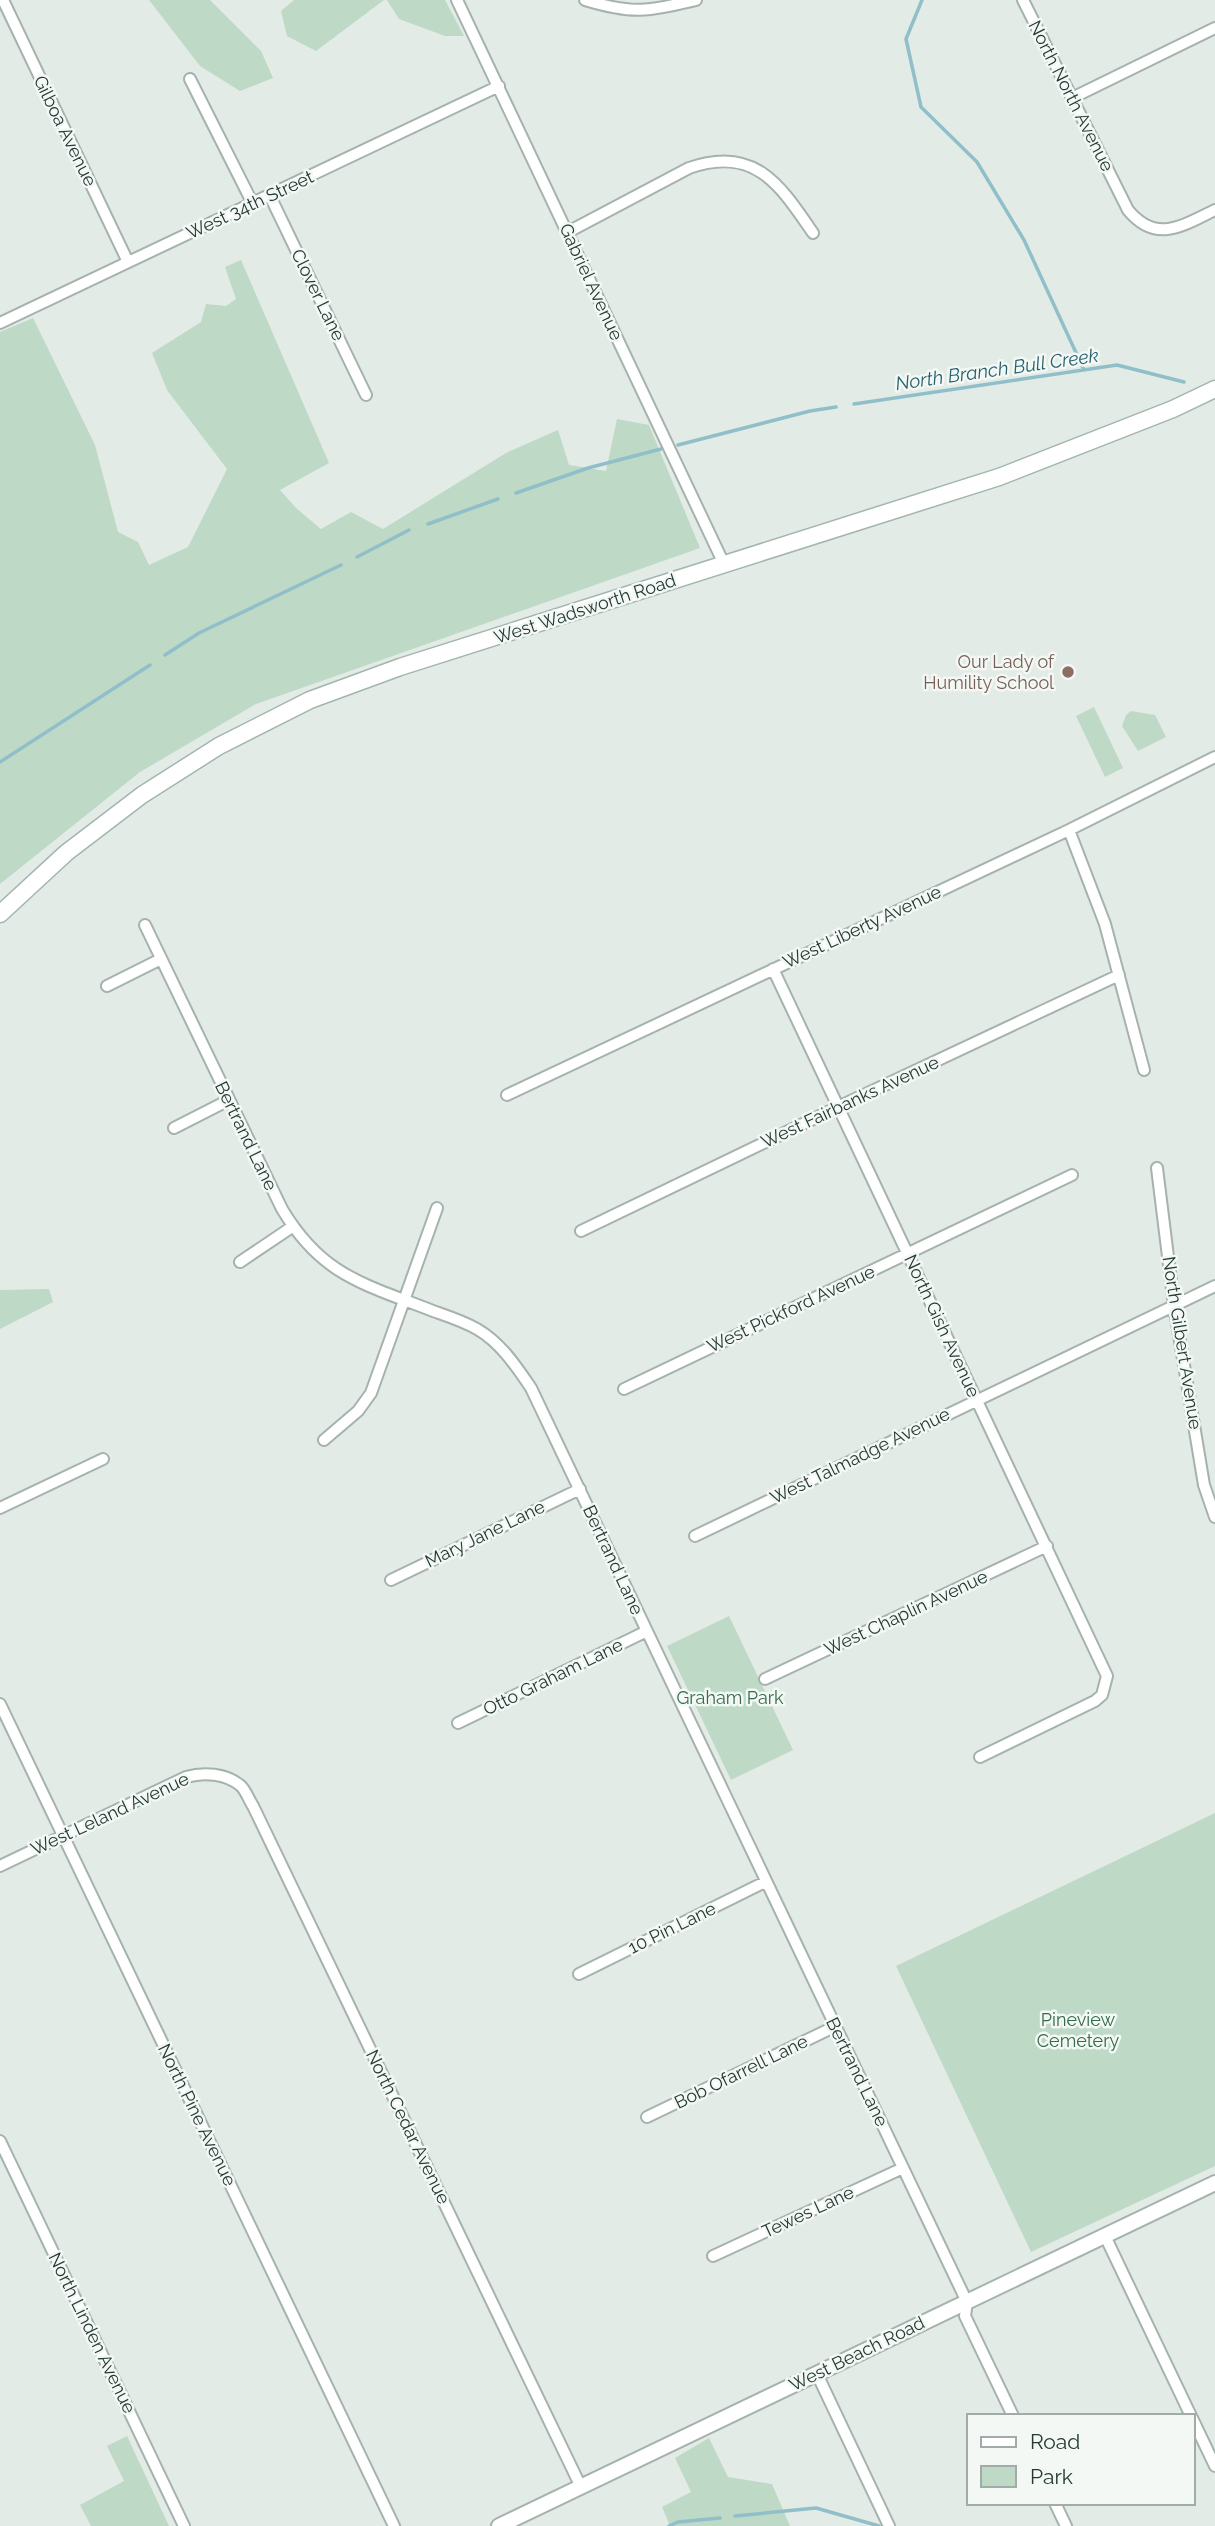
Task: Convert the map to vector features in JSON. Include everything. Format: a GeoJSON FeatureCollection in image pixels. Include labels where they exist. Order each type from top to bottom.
{"type":"FeatureCollection","features":[{"type":"Feature","properties":{"kind":"main road","name":"West Wadsworth Road"},"geometry":{"type":"LineString","coordinates":[[0,914],[66,853],[142,795],[219,746],[310,700],[400,667],[1008,474],[1215,390]]}},
{"type":"Feature","properties":{"kind":"street","name":"Gilboa Avenue"},"geometry":{"type":"LineString","coordinates":[[2,0],[128,262]]}},
{"type":"Feature","properties":{"kind":"street","name":"Gabriel Avenue"},"geometry":{"type":"LineString","coordinates":[[457,0],[724,564]]}},
{"type":"Feature","properties":{"kind":"street"},"geometry":{"type":"LineString","coordinates":[[585,0],[630,11],[649,10],[696,0]]}},
{"type":"Feature","properties":{"kind":"street","name":"North North Avenue"},"geometry":{"type":"LineString","coordinates":[[1023,0],[1119,192],[1136,220],[1155,229],[1168,230],[1215,210]]}},
{"type":"Feature","properties":{"kind":"street"},"geometry":{"type":"LineString","coordinates":[[1072,98],[1215,28]]}},
{"type":"Feature","properties":{"kind":"street"},"geometry":{"type":"LineString","coordinates":[[190,79],[253,204]]}},
{"type":"Feature","properties":{"kind":"street","name":"West 34th Street"},"geometry":{"type":"LineString","coordinates":[[0,323],[499,86]]}},
{"type":"Feature","properties":{"kind":"street"},"geometry":{"type":"LineString","coordinates":[[568,232],[689,168],[708,162],[724,161],[755,169],[773,180],[785,192],[813,233]]}},
{"type":"Feature","properties":{"kind":"street","name":"Clover Lane"},"geometry":{"type":"LineString","coordinates":[[270,196],[366,394]]}},
{"type":"Feature","properties":{"kind":"street","name":"West Liberty Avenue"},"geometry":{"type":"LineString","coordinates":[[507,1095],[1069,830],[1215,757]]}},
{"type":"Feature","properties":{"kind":"street"},"geometry":{"type":"LineString","coordinates":[[1069,830],[1105,924],[1144,1070]]}},
{"type":"Feature","properties":{"kind":"street","name":"Bertrand Lane"},"geometry":{"type":"LineString","coordinates":[[145,925],[292,1227],[306,1244],[333,1267],[371,1288],[477,1329],[494,1341],[511,1359],[531,1388],[967,2302],[965,2316],[1012,2414]]}},
{"type":"Feature","properties":{"kind":"street"},"geometry":{"type":"LineString","coordinates":[[107,986],[161,959]]}},
{"type":"Feature","properties":{"kind":"street","name":"North Gish Avenue"},"geometry":{"type":"LineString","coordinates":[[773,969],[1107,1676],[1102,1695],[1096,1700],[980,1757]]}},
{"type":"Feature","properties":{"kind":"street","name":"West Fairbanks Avenue"},"geometry":{"type":"LineString","coordinates":[[581,1231],[1119,975]]}},
{"type":"Feature","properties":{"kind":"street"},"geometry":{"type":"LineString","coordinates":[[174,1128],[229,1100]]}},
{"type":"Feature","properties":{"kind":"street","name":"North Gilbert Avenue"},"geometry":{"type":"LineString","coordinates":[[1157,1168],[1174,1305],[1204,1485],[1215,1517]]}},
{"type":"Feature","properties":{"kind":"street","name":"West Pickford Avenue"},"geometry":{"type":"LineString","coordinates":[[624,1389],[1072,1175]]}},
{"type":"Feature","properties":{"kind":"street"},"geometry":{"type":"LineString","coordinates":[[324,1440],[358,1411],[371,1393],[437,1208]]}},
{"type":"Feature","properties":{"kind":"street"},"geometry":{"type":"LineString","coordinates":[[240,1262],[292,1227]]}},
{"type":"Feature","properties":{"kind":"street","name":"West Talmadge Avenue"},"geometry":{"type":"LineString","coordinates":[[695,1536],[1215,1286]]}},
{"type":"Feature","properties":{"kind":"street"},"geometry":{"type":"LineString","coordinates":[[0,1508],[103,1459]]}},
{"type":"Feature","properties":{"kind":"street","name":"Mary Jane Lane"},"geometry":{"type":"LineString","coordinates":[[391,1580],[580,1489]]}},
{"type":"Feature","properties":{"kind":"street","name":"West Chaplin Avenue"},"geometry":{"type":"LineString","coordinates":[[765,1679],[1047,1546]]}},
{"type":"Feature","properties":{"kind":"street","name":"Otto Graham Lane"},"geometry":{"type":"LineString","coordinates":[[458,1723],[647,1631]]}},
{"type":"Feature","properties":{"kind":"street","name":"North Pine Avenue"},"geometry":{"type":"LineString","coordinates":[[0,1703],[394,2526]]}},
{"type":"Feature","properties":{"kind":"street","name":"West Leland Avenue"},"geometry":{"type":"LineString","coordinates":[[0,1867],[186,1777],[198,1773],[222,1777]]}},
{"type":"Feature","properties":{"kind":"street","name":"North Cedar Avenue"},"geometry":{"type":"LineString","coordinates":[[222,1777],[241,1787],[253,1806],[581,2487]]}},
{"type":"Feature","properties":{"kind":"street","name":"10 Pin Lane"},"geometry":{"type":"LineString","coordinates":[[579,1974],[765,1882]]}},
{"type":"Feature","properties":{"kind":"street","name":"Bob Ofarrell Lane"},"geometry":{"type":"LineString","coordinates":[[647,2117],[836,2026]]}},
{"type":"Feature","properties":{"kind":"street","name":"North Linden Avenue"},"geometry":{"type":"LineString","coordinates":[[0,2141],[184,2526]]}},
{"type":"Feature","properties":{"kind":"street","name":"Tewes Lane"},"geometry":{"type":"LineString","coordinates":[[713,2256],[903,2168]]}},
{"type":"Feature","properties":{"kind":"street","name":"West Beach Road"},"geometry":{"type":"LineString","coordinates":[[499,2526],[1215,2183]]}},
{"type":"Feature","properties":{"kind":"street"},"geometry":{"type":"LineString","coordinates":[[1105,2236],[1191,2414]]}},
{"type":"Feature","properties":{"kind":"street"},"geometry":{"type":"LineString","coordinates":[[817,2374],[889,2526]]}},
{"type":"Feature","properties":{"kind":"street"},"geometry":{"type":"LineString","coordinates":[[1194,2421],[1215,2466]]}},
{"type":"Feature","properties":{"kind":"street"},"geometry":{"type":"LineString","coordinates":[[1056,2505],[1066,2526]]}},
{"type":"Feature","properties":{"kind":"green space"},"geometry":{"type":"Polygon","coordinates":[[[149,0],[210,0],[261,51],[273,78],[240,91],[200,66],[149,0]]]}},
{"type":"Feature","properties":{"kind":"green space"},"geometry":{"type":"Polygon","coordinates":[[[294,0],[384,0],[316,51],[287,36],[281,11],[294,0]]]}},
{"type":"Feature","properties":{"kind":"green space"},"geometry":{"type":"Polygon","coordinates":[[[387,0],[445,0],[464,36],[445,36],[399,19],[387,0]]]}},
{"type":"Feature","properties":{"kind":"green space"},"geometry":{"type":"Polygon","coordinates":[[[241,260],[329,463],[280,490],[321,529],[351,512],[383,529],[506,453],[558,430],[569,465],[606,471],[617,419],[649,425],[700,548],[256,704],[140,772],[0,884],[0,332],[33,318],[95,445],[118,532],[138,542],[149,565],[188,547],[227,469],[167,390],[152,353],[201,322],[206,304],[226,306],[236,299],[225,267],[241,260]]]}},
{"type":"Feature","properties":{"kind":"green space"},"geometry":{"type":"Polygon","coordinates":[[[1094,707],[1123,768],[1105,777],[1076,716],[1094,707]]]}},
{"type":"Feature","properties":{"kind":"green space"},"geometry":{"type":"Polygon","coordinates":[[[1131,711],[1155,715],[1166,737],[1138,751],[1122,726],[1126,715],[1131,711]]]}},
{"type":"Feature","properties":{"kind":"green space"},"geometry":{"type":"Polygon","coordinates":[[[49,1289],[53,1302],[0,1329],[0,1290],[49,1289]]]}},
{"type":"Feature","properties":{"kind":"green space","name":"Graham Park"},"geometry":{"type":"Polygon","coordinates":[[[729,1616],[793,1750],[731,1780],[667,1646],[729,1616]]]}},
{"type":"Feature","properties":{"kind":"green space","name":"Pineview Cemetery"},"geometry":{"type":"Polygon","coordinates":[[[1215,1813],[1215,2166],[1031,2252],[896,1966],[1215,1813]]]}},
{"type":"Feature","properties":{"kind":"green space"},"geometry":{"type":"Polygon","coordinates":[[[127,2436],[169,2526],[91,2526],[80,2505],[124,2481],[107,2446],[127,2436]]]}},
{"type":"Feature","properties":{"kind":"green space"},"geometry":{"type":"Polygon","coordinates":[[[709,2438],[728,2477],[772,2484],[790,2526],[670,2526],[662,2507],[691,2492],[675,2458],[709,2438]]]}},
{"type":"Feature","properties":{"kind":"waterway"},"geometry":{"type":"LineString","coordinates":[[922,0],[906,39],[921,107],[977,162],[1024,240],[1084,370]]}},
{"type":"Feature","properties":{"kind":"waterway","name":"North Branch Bull Creek"},"geometry":{"type":"LineString","coordinates":[[854,404],[1117,365],[1184,382]]}},
{"type":"Feature","properties":{"kind":"waterway","name":"North Branch Bull Creek"},"geometry":{"type":"LineString","coordinates":[[678,445],[810,411],[836,407]]}},
{"type":"Feature","properties":{"kind":"waterway","name":"North Branch Bull Creek"},"geometry":{"type":"LineString","coordinates":[[516,493],[588,468],[661,449]]}},
{"type":"Feature","properties":{"kind":"waterway","name":"North Branch Bull Creek"},"geometry":{"type":"LineString","coordinates":[[428,524],[498,499]]}},
{"type":"Feature","properties":{"kind":"waterway","name":"North Branch Bull Creek"},"geometry":{"type":"LineString","coordinates":[[357,557],[409,530]]}},
{"type":"Feature","properties":{"kind":"waterway","name":"North Branch Bull Creek"},"geometry":{"type":"LineString","coordinates":[[165,655],[199,633],[341,565]]}},
{"type":"Feature","properties":{"kind":"waterway","name":"North Branch Bull Creek"},"geometry":{"type":"LineString","coordinates":[[0,762],[150,665]]}},
{"type":"Feature","properties":{"kind":"waterway"},"geometry":{"type":"LineString","coordinates":[[735,2516],[816,2508],[879,2526]]}},
{"type":"Feature","properties":{"kind":"waterway"},"geometry":{"type":"LineString","coordinates":[[669,2526],[678,2522],[720,2518]]}},
{"type":"Feature","properties":{"kind":"place","name":"Our Lady of Humility School"},"geometry":{"type":"Point","coordinates":[1068,672]}}]}
